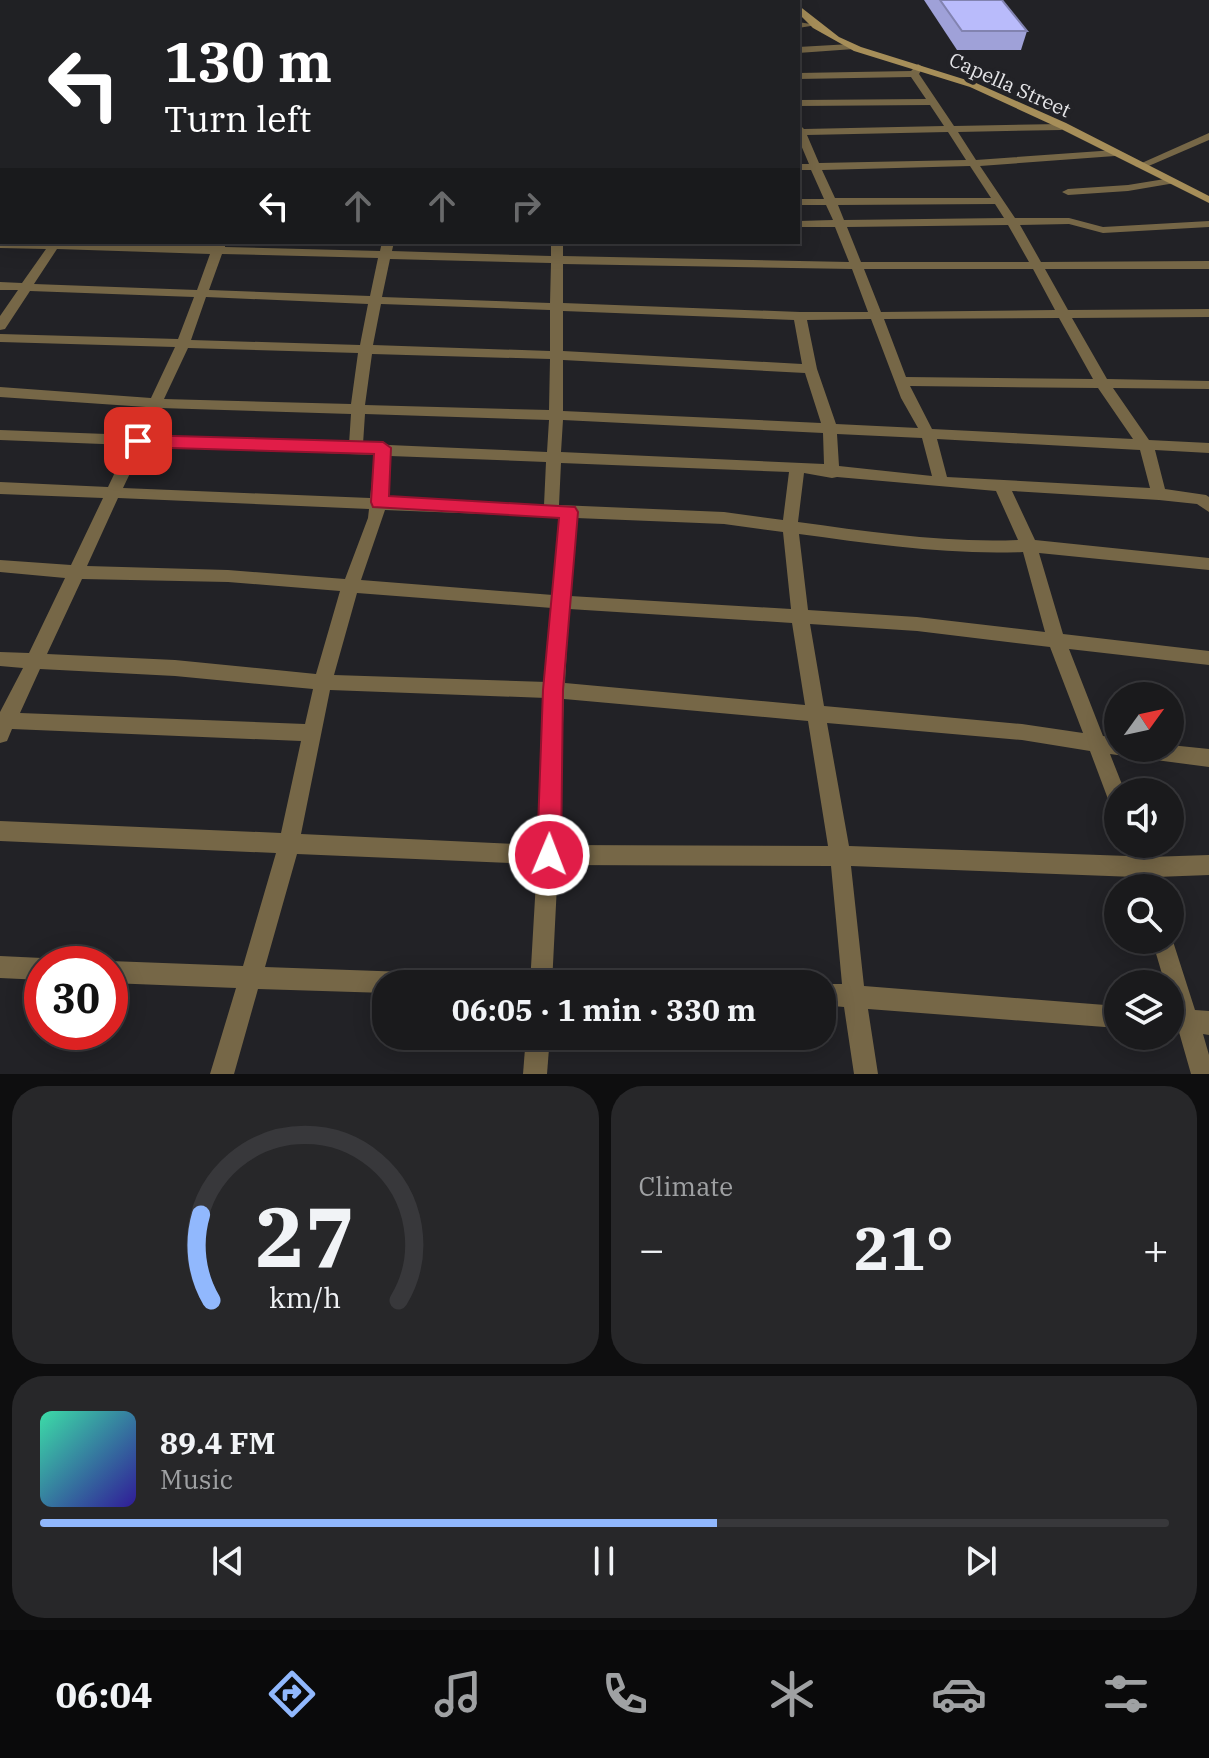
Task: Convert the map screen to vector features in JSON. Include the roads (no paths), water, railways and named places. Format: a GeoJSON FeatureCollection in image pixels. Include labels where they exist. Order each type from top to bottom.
{"type":"FeatureCollection","features":[{"type":"Feature","properties":{"kind":"street","name":"Capella Street"},"geometry":{"type":"LineString","coordinates":[[800,10],[813,25],[851,47],[916,70],[976,86],[1209,200]]}},
{"type":"Feature","properties":{"kind":"street"},"geometry":{"type":"LineString","coordinates":[[800,25],[813,25]]}},
{"type":"Feature","properties":{"kind":"street"},"geometry":{"type":"LineString","coordinates":[[800,50],[851,47]]}},
{"type":"Feature","properties":{"kind":"street"},"geometry":{"type":"LineString","coordinates":[[800,76],[916,70],[1013,223],[1102,383],[1147,448],[1159,494]]}},
{"type":"Feature","properties":{"kind":"street"},"geometry":{"type":"LineString","coordinates":[[800,103],[934,102]]}},
{"type":"Feature","properties":{"kind":"street"},"geometry":{"type":"LineString","coordinates":[[800,130],[953,131],[1061,127]]}},
{"type":"Feature","properties":{"kind":"street"},"geometry":{"type":"LineString","coordinates":[[800,132],[902,381],[928,434],[941,482]]}},
{"type":"Feature","properties":{"kind":"street"},"geometry":{"type":"LineString","coordinates":[[1140,166],[1209,136]]}},
{"type":"Feature","properties":{"kind":"street"},"geometry":{"type":"LineString","coordinates":[[800,167],[974,163],[1115,153]]}},
{"type":"Feature","properties":{"kind":"street"},"geometry":{"type":"LineString","coordinates":[[1068,192],[1171,181]]}},
{"type":"Feature","properties":{"kind":"street"},"geometry":{"type":"LineString","coordinates":[[800,202],[998,201]]}},
{"type":"Feature","properties":{"kind":"street"},"geometry":{"type":"LineString","coordinates":[[800,224],[1069,221],[1103,230],[1209,224]]}},
{"type":"Feature","properties":{"kind":"street"},"geometry":{"type":"LineString","coordinates":[[0,244],[387,249],[556,260],[856,266],[1209,265]]}},
{"type":"Feature","properties":{"kind":"street"},"geometry":{"type":"LineString","coordinates":[[0,326],[55,244]]}},
{"type":"Feature","properties":{"kind":"street"},"geometry":{"type":"LineString","coordinates":[[551,512],[556,415],[557,244]]}},
{"type":"Feature","properties":{"kind":"street"},"geometry":{"type":"LineString","coordinates":[[219,246],[183,344],[2,725],[312,733]]}},
{"type":"Feature","properties":{"kind":"street"},"geometry":{"type":"LineString","coordinates":[[356,447],[366,351],[387,249]]}},
{"type":"Feature","properties":{"kind":"street"},"geometry":{"type":"LineString","coordinates":[[0,286],[800,316],[1209,313]]}},
{"type":"Feature","properties":{"kind":"street"},"geometry":{"type":"LineString","coordinates":[[800,316],[810,369],[830,429],[832,473]]}},
{"type":"Feature","properties":{"kind":"street"},"geometry":{"type":"LineString","coordinates":[[0,338],[556,355],[810,369]]}},
{"type":"Feature","properties":{"kind":"street"},"geometry":{"type":"LineString","coordinates":[[902,381],[1209,385]]}},
{"type":"Feature","properties":{"kind":"street"},"geometry":{"type":"LineString","coordinates":[[0,392],[154,403],[556,415],[1147,448],[1209,448]]}},
{"type":"Feature","properties":{"kind":"street"},"geometry":{"type":"LineString","coordinates":[[0,435],[797,467],[941,482],[1159,494],[1206,502]]}},
{"type":"Feature","properties":{"kind":"street"},"geometry":{"type":"LineString","coordinates":[[222,1074],[289,845],[323,682],[351,584],[380,502],[383,448]]}},
{"type":"Feature","properties":{"kind":"street"},"geometry":{"type":"LineString","coordinates":[[797,467],[790,525],[800,617],[840,856],[854,995],[866,1074]]}},
{"type":"Feature","properties":{"kind":"street"},"geometry":{"type":"LineString","coordinates":[[1002,486],[1029,546],[1056,639],[1110,778]]}},
{"type":"Feature","properties":{"kind":"street"},"geometry":{"type":"LineString","coordinates":[[0,488],[724,518],[920,544],[970,548],[1029,546],[1209,564]]}},
{"type":"Feature","properties":{"kind":"street"},"geometry":{"type":"LineString","coordinates":[[542,970],[549,855],[553,690],[569,512]]}},
{"type":"Feature","properties":{"kind":"street"},"geometry":{"type":"LineString","coordinates":[[0,566],[77,572],[228,576],[560,602],[917,624],[1209,658]]}},
{"type":"Feature","properties":{"kind":"street"},"geometry":{"type":"LineString","coordinates":[[0,659],[175,668],[323,682],[553,690],[1022,732],[1104,746]]}},
{"type":"Feature","properties":{"kind":"street"},"geometry":{"type":"LineString","coordinates":[[1184,755],[1209,758]]}},
{"type":"Feature","properties":{"kind":"street"},"geometry":{"type":"LineString","coordinates":[[0,831],[549,855],[840,856],[1143,867],[1209,865]]}},
{"type":"Feature","properties":{"kind":"street"},"geometry":{"type":"LineString","coordinates":[[1139,858],[1145,874]]}},
{"type":"Feature","properties":{"kind":"street"},"geometry":{"type":"LineString","coordinates":[[0,967],[24,968]]}},
{"type":"Feature","properties":{"kind":"street"},"geometry":{"type":"LineString","coordinates":[[128,973],[372,982]]}},
{"type":"Feature","properties":{"kind":"street"},"geometry":{"type":"LineString","coordinates":[[836,994],[1104,1016]]}},
{"type":"Feature","properties":{"kind":"street"},"geometry":{"type":"LineString","coordinates":[[1184,1021],[1209,1023]]}},
{"type":"Feature","properties":{"kind":"street"},"geometry":{"type":"LineString","coordinates":[[1184,1034],[1203,1074]]}},
{"type":"Feature","properties":{"kind":"street"},"geometry":{"type":"LineString","coordinates":[[535,1074],[537,1050]]}}]}
